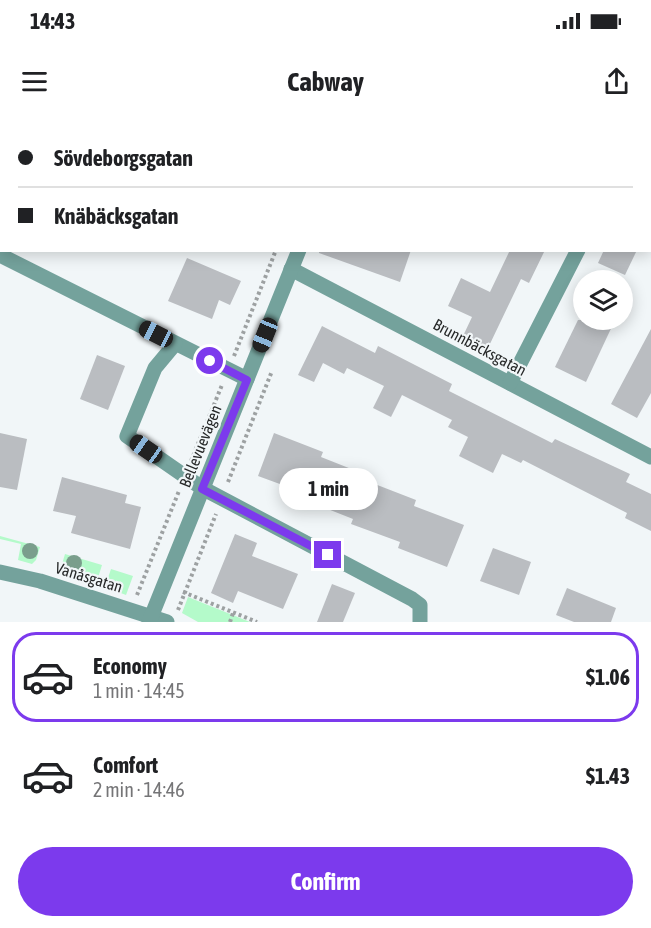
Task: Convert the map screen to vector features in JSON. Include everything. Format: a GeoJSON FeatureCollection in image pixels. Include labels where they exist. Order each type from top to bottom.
{"type":"FeatureCollection","features":[{"type":"Feature","properties":{"kind":"street","name":"Bellevuevägen"},"geometry":{"type":"LineString","coordinates":[[150,619],[298,252]]}},
{"type":"Feature","properties":{"kind":"street"},"geometry":{"type":"LineString","coordinates":[[510,383],[577,252]]}},
{"type":"Feature","properties":{"kind":"street"},"geometry":{"type":"LineString","coordinates":[[0,255],[247,380]]}},
{"type":"Feature","properties":{"kind":"street","name":"Brunnbäcksgatan"},"geometry":{"type":"LineString","coordinates":[[291,269],[651,457]]}},
{"type":"Feature","properties":{"kind":"street"},"geometry":{"type":"LineString","coordinates":[[175,344],[155,368],[127,436],[202,489],[412,599],[420,605],[422,613],[420,622]]}},
{"type":"Feature","properties":{"kind":"street","name":"Vanåsgatan"},"geometry":{"type":"LineString","coordinates":[[0,572],[131,609],[150,619],[172,617]]}},
{"type":"Feature","properties":{"kind":"path"},"geometry":{"type":"LineString","coordinates":[[131,609],[275,252]]}},
{"type":"Feature","properties":{"kind":"path"},"geometry":{"type":"LineString","coordinates":[[172,617],[184,593],[274,366]]}},
{"type":"Feature","properties":{"kind":"path"},"geometry":{"type":"LineString","coordinates":[[164,582],[184,593],[257,622]]}},
{"type":"Feature","properties":{"kind":"path"},"geometry":{"type":"LineString","coordinates":[[230,622],[233,613]]}},
{"type":"Feature","properties":{"kind":"green space"},"geometry":{"type":"Polygon","coordinates":[[[0,536],[40,547],[36,560],[32,564],[18,560],[21,544],[0,539],[0,536]]]}},
{"type":"Feature","properties":{"kind":"green space"},"geometry":{"type":"Polygon","coordinates":[[[65,554],[102,565],[96,584],[60,571],[65,554]]]}},
{"type":"Feature","properties":{"kind":"green space"},"geometry":{"type":"Polygon","coordinates":[[[111,569],[133,576],[126,595],[105,587],[111,569]]]}},
{"type":"Feature","properties":{"kind":"green space"},"geometry":{"type":"Polygon","coordinates":[[[188,597],[250,622],[198,622],[182,613],[188,597]]]}},
{"type":"Feature","properties":{"kind":"building"},"geometry":{"type":"Polygon","coordinates":[[[319,252],[410,252],[400,282],[319,252]]]}},
{"type":"Feature","properties":{"kind":"building"},"geometry":{"type":"Polygon","coordinates":[[[509,252],[544,252],[529,283],[521,279],[488,348],[463,336],[472,317],[448,306],[461,278],[490,292],[509,252]]]}},
{"type":"Feature","properties":{"kind":"building"},"geometry":{"type":"Polygon","coordinates":[[[603,252],[636,252],[627,270],[614,270],[598,263],[603,252]]]}},
{"type":"Feature","properties":{"kind":"building"},"geometry":{"type":"Polygon","coordinates":[[[187,258],[241,281],[230,305],[219,300],[212,319],[168,301],[187,258]]]}},
{"type":"Feature","properties":{"kind":"building"},"geometry":{"type":"Polygon","coordinates":[[[322,326],[375,353],[378,346],[452,384],[449,391],[552,443],[555,439],[630,474],[626,482],[651,494],[651,531],[625,518],[627,513],[523,460],[521,463],[502,454],[493,473],[459,456],[468,437],[448,427],[452,420],[402,395],[391,417],[373,408],[384,386],[347,368],[344,374],[323,363],[314,382],[298,375],[322,326]]]}},
{"type":"Feature","properties":{"kind":"building"},"geometry":{"type":"Polygon","coordinates":[[[651,329],[651,393],[637,418],[611,404],[651,329]]]}},
{"type":"Feature","properties":{"kind":"building"},"geometry":{"type":"Polygon","coordinates":[[[573,330],[610,330],[586,382],[555,367],[573,330]]]}},
{"type":"Feature","properties":{"kind":"building"},"geometry":{"type":"Polygon","coordinates":[[[97,355],[125,366],[108,410],[80,399],[97,355]]]}},
{"type":"Feature","properties":{"kind":"building"},"geometry":{"type":"Polygon","coordinates":[[[0,433],[27,439],[17,490],[0,487],[0,433]]]}},
{"type":"Feature","properties":{"kind":"building"},"geometry":{"type":"Polygon","coordinates":[[[274,433],[323,452],[321,457],[369,476],[367,481],[416,500],[414,506],[464,525],[447,567],[398,548],[400,542],[351,524],[353,519],[305,500],[307,494],[258,476],[274,433]]]}},
{"type":"Feature","properties":{"kind":"building"},"geometry":{"type":"Polygon","coordinates":[[[62,477],[127,495],[125,503],[141,507],[130,549],[71,533],[76,516],[53,511],[62,477]]]}},
{"type":"Feature","properties":{"kind":"building"},"geometry":{"type":"Polygon","coordinates":[[[235,534],[257,543],[252,556],[298,574],[283,609],[238,591],[233,603],[211,593],[235,534]]]}},
{"type":"Feature","properties":{"kind":"building"},"geometry":{"type":"Polygon","coordinates":[[[493,548],[531,562],[519,595],[480,581],[493,548]]]}},
{"type":"Feature","properties":{"kind":"building"},"geometry":{"type":"Polygon","coordinates":[[[332,584],[355,593],[343,622],[317,622],[332,584]]]}},
{"type":"Feature","properties":{"kind":"building"},"geometry":{"type":"Polygon","coordinates":[[[567,588],[616,608],[611,622],[574,622],[556,615],[567,588]]]}},
{"type":"Feature","properties":{"kind":"route"},"geometry":{"type":"LineString","coordinates":[[210,361],[247,380],[202,489],[328,555]]}}]}
